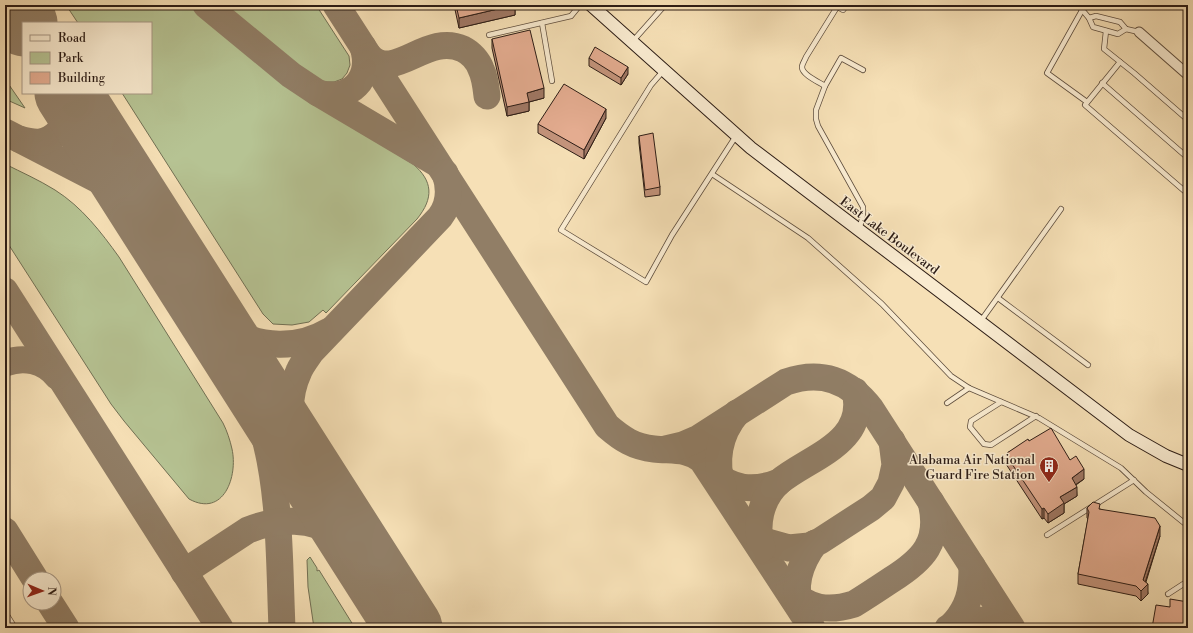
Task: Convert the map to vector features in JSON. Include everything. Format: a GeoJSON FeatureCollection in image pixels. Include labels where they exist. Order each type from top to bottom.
{"type":"FeatureCollection","features":[{"type":"Feature","properties":{"kind":"street","name":"East Lake Boulevard"},"geometry":{"type":"LineString","coordinates":[[591,5],[750,148],[859,229],[1129,435],[1166,456],[1188,465]]}},
{"type":"Feature","properties":{"kind":"street"},"geometry":{"type":"LineString","coordinates":[[1139,32],[1188,75]]}},
{"type":"Feature","properties":{"kind":"lane"},"geometry":{"type":"LineString","coordinates":[[489,35],[571,16],[580,5]]}},
{"type":"Feature","properties":{"kind":"lane"},"geometry":{"type":"LineString","coordinates":[[632,42],[665,5]]}},
{"type":"Feature","properties":{"kind":"lane"},"geometry":{"type":"LineString","coordinates":[[825,86],[807,75],[803,71],[802,66],[836,6],[843,10],[847,5]]}},
{"type":"Feature","properties":{"kind":"lane"},"geometry":{"type":"LineString","coordinates":[[1078,5],[1089,18],[1093,27],[1118,34],[1126,29]]}},
{"type":"Feature","properties":{"kind":"lane"},"geometry":{"type":"LineString","coordinates":[[1085,5],[1046,73],[1087,102]]}},
{"type":"Feature","properties":{"kind":"lane"},"geometry":{"type":"LineString","coordinates":[[1089,18],[1096,16],[1120,22],[1126,29],[1139,32]]}},
{"type":"Feature","properties":{"kind":"lane"},"geometry":{"type":"LineString","coordinates":[[542,23],[552,81]]}},
{"type":"Feature","properties":{"kind":"lane"},"geometry":{"type":"LineString","coordinates":[[1106,30],[1104,49],[1188,120]]}},
{"type":"Feature","properties":{"kind":"lane"},"geometry":{"type":"LineString","coordinates":[[859,229],[863,219],[863,207],[825,139],[816,119],[816,110],[825,86],[841,58],[863,70]]}},
{"type":"Feature","properties":{"kind":"lane"},"geometry":{"type":"LineString","coordinates":[[1120,62],[1085,105],[1188,194]]}},
{"type":"Feature","properties":{"kind":"lane"},"geometry":{"type":"LineString","coordinates":[[664,70],[651,85],[561,230],[646,282],[672,235],[736,135]]}},
{"type":"Feature","properties":{"kind":"lane"},"geometry":{"type":"LineString","coordinates":[[1102,83],[1188,158]]}},
{"type":"Feature","properties":{"kind":"lane"},"geometry":{"type":"LineString","coordinates":[[712,174],[808,238],[882,304],[951,376],[968,388],[1036,416],[1121,468],[1146,492],[1188,526]]}},
{"type":"Feature","properties":{"kind":"lane"},"geometry":{"type":"LineString","coordinates":[[980,322],[1061,209]]}},
{"type":"Feature","properties":{"kind":"lane"},"geometry":{"type":"LineString","coordinates":[[998,298],[1088,365]]}},
{"type":"Feature","properties":{"kind":"lane"},"geometry":{"type":"LineString","coordinates":[[947,403],[968,388]]}},
{"type":"Feature","properties":{"kind":"lane"},"geometry":{"type":"LineString","coordinates":[[1001,402],[971,421],[970,427],[984,444],[992,444],[1036,416]]}},
{"type":"Feature","properties":{"kind":"lane"},"geometry":{"type":"LineString","coordinates":[[1048,535],[1134,480]]}},
{"type":"Feature","properties":{"kind":"lane"},"geometry":{"type":"LineString","coordinates":[[1168,594],[1188,581]]}},
{"type":"Feature","properties":{"kind":"lane"},"geometry":{"type":"LineString","coordinates":[[5,612],[15,628]]}},
{"type":"Feature","properties":{"kind":"green space"},"geometry":{"type":"Polygon","coordinates":[[[66,5],[188,5],[294,91],[413,164],[420,170],[428,183],[429,190],[423,211],[326,313],[323,310],[309,322],[292,325],[273,324],[263,314],[123,94],[152,94],[152,22],[77,22],[66,5]]]}},
{"type":"Feature","properties":{"kind":"green space"},"geometry":{"type":"Polygon","coordinates":[[[224,5],[316,5],[349,56],[350,65],[347,73],[342,79],[334,82],[321,82],[302,70],[224,5]]]}},
{"type":"Feature","properties":{"kind":"green space"},"geometry":{"type":"Polygon","coordinates":[[[5,79],[25,108],[5,99],[5,79]]]}},
{"type":"Feature","properties":{"kind":"green space"},"geometry":{"type":"Polygon","coordinates":[[[5,164],[49,186],[74,204],[98,229],[119,257],[226,429],[232,449],[233,471],[226,491],[220,499],[211,503],[201,503],[189,499],[124,421],[111,404],[5,239],[5,164]]]}},
{"type":"Feature","properties":{"kind":"green space"},"geometry":{"type":"Polygon","coordinates":[[[310,557],[317,568],[317,571],[319,570],[355,628],[314,628],[308,587],[307,560],[310,557]]]}},
{"type":"Feature","properties":{"kind":"building"},"geometry":{"type":"Polygon","coordinates":[[[456,5],[515,5],[459,18],[456,5]]]}},
{"type":"Feature","properties":{"kind":"building"},"geometry":{"type":"Polygon","coordinates":[[[530,30],[544,88],[527,93],[529,102],[507,107],[492,39],[530,30]]]}},
{"type":"Feature","properties":{"kind":"building"},"geometry":{"type":"Polygon","coordinates":[[[595,47],[628,67],[621,78],[589,58],[595,47]]]}},
{"type":"Feature","properties":{"kind":"building"},"geometry":{"type":"Polygon","coordinates":[[[564,84],[606,109],[584,150],[538,124],[564,84]]]}},
{"type":"Feature","properties":{"kind":"building"},"geometry":{"type":"Polygon","coordinates":[[[653,133],[660,187],[645,190],[639,136],[653,133]]]}},
{"type":"Feature","properties":{"kind":"building","name":"Alabama Air National Guard Fire Station"},"geometry":{"type":"Polygon","coordinates":[[[1051,428],[1070,460],[1076,456],[1084,469],[1072,478],[1077,487],[1060,497],[1064,503],[1048,514],[1044,508],[1042,509],[1006,455],[1028,439],[1029,441],[1051,428]]]}},
{"type":"Feature","properties":{"kind":"building"},"geometry":{"type":"Polygon","coordinates":[[[1093,502],[1100,504],[1099,509],[1155,518],[1160,526],[1143,580],[1148,584],[1141,591],[1136,586],[1078,574],[1089,512],[1087,508],[1093,502]]]}},
{"type":"Feature","properties":{"kind":"building"},"geometry":{"type":"Polygon","coordinates":[[[1170,599],[1188,602],[1188,628],[1152,628],[1156,605],[1170,607],[1170,599]]]}},
{"type":"Feature","properties":{"kind":"taxiway"},"geometry":{"type":"LineString","coordinates":[[206,5],[291,75],[318,93]]}},
{"type":"Feature","properties":{"kind":"taxiway"},"geometry":{"type":"LineString","coordinates":[[336,5],[607,426],[618,435],[634,444],[647,448],[685,452],[697,456],[702,460],[812,628]]}},
{"type":"Feature","properties":{"kind":"taxiway"},"geometry":{"type":"LineString","coordinates":[[369,56],[379,63],[389,64],[436,47],[449,46],[463,49],[471,55],[480,66],[487,96]]}},
{"type":"Feature","properties":{"kind":"taxiway"},"geometry":{"type":"LineString","coordinates":[[363,47],[365,69],[362,78],[356,85],[349,91],[340,94],[330,95],[318,93],[436,163]]}},
{"type":"Feature","properties":{"kind":"taxiway"},"geometry":{"type":"LineString","coordinates":[[19,139],[41,142],[54,136],[67,120],[68,94]]}},
{"type":"Feature","properties":{"kind":"taxiway"},"geometry":{"type":"LineString","coordinates":[[5,132],[137,200]]}},
{"type":"Feature","properties":{"kind":"taxiway"},"geometry":{"type":"LineString","coordinates":[[301,459],[294,437],[291,415],[292,393],[300,368],[311,352],[440,217],[446,207],[448,196],[448,184],[445,173]]}},
{"type":"Feature","properties":{"kind":"taxiway"},"geometry":{"type":"LineString","coordinates":[[5,291],[220,628]]}},
{"type":"Feature","properties":{"kind":"taxiway"},"geometry":{"type":"LineString","coordinates":[[206,309],[227,327],[241,336],[266,343],[292,344],[317,337],[329,331]]}},
{"type":"Feature","properties":{"kind":"taxiway"},"geometry":{"type":"LineString","coordinates":[[233,352],[258,414],[268,448],[276,499],[282,628]]}},
{"type":"Feature","properties":{"kind":"taxiway"},"geometry":{"type":"LineString","coordinates":[[5,363],[19,360],[33,361],[46,366],[57,376]]}},
{"type":"Feature","properties":{"kind":"taxiway"},"geometry":{"type":"LineString","coordinates":[[666,449],[683,445],[697,439],[786,382],[811,377],[833,380],[844,385],[853,391],[871,409],[1012,628]]}},
{"type":"Feature","properties":{"kind":"taxiway"},"geometry":{"type":"LineString","coordinates":[[762,549],[759,522],[767,496],[779,482],[833,447],[845,436],[853,424],[857,409],[855,391]]}},
{"type":"Feature","properties":{"kind":"taxiway"},"geometry":{"type":"LineString","coordinates":[[723,488],[719,468],[720,449],[726,430],[737,413]]}},
{"type":"Feature","properties":{"kind":"taxiway"},"geometry":{"type":"LineString","coordinates":[[750,530],[764,541],[789,548],[809,546],[820,541],[871,508],[883,498],[891,483],[895,465],[892,441]]}},
{"type":"Feature","properties":{"kind":"taxiway"},"geometry":{"type":"LineString","coordinates":[[711,470],[727,482],[743,487],[760,487],[779,482]]}},
{"type":"Feature","properties":{"kind":"taxiway"},"geometry":{"type":"LineString","coordinates":[[789,590],[804,601],[819,607],[836,608],[854,604],[902,573],[912,565],[927,548],[931,539],[933,528],[931,502]]}},
{"type":"Feature","properties":{"kind":"taxiway"},"geometry":{"type":"LineString","coordinates":[[184,572],[248,530],[271,523],[295,521],[318,525],[329,530],[347,542],[368,564]]}},
{"type":"Feature","properties":{"kind":"taxiway"},"geometry":{"type":"LineString","coordinates":[[5,531],[30,571]]}},
{"type":"Feature","properties":{"kind":"taxiway"},"geometry":{"type":"LineString","coordinates":[[801,610],[797,592],[799,575],[805,558],[815,543]]}},
{"type":"Feature","properties":{"kind":"taxiway"},"geometry":{"type":"LineString","coordinates":[[948,628],[957,620],[966,605],[971,586],[972,566]]}},
{"type":"Feature","properties":{"kind":"taxiway"},"geometry":{"type":"LineString","coordinates":[[55,611],[66,628]]}},
{"type":"Feature","properties":{"kind":"taxiway"},"geometry":{"type":"LineString","coordinates":[[952,626],[966,621],[985,620],[1005,628]]}},
{"type":"Feature","properties":{"kind":"runway"},"geometry":{"type":"LineString","coordinates":[[12,5],[23,22]]}},
{"type":"Feature","properties":{"kind":"runway"},"geometry":{"type":"LineString","coordinates":[[69,94],[409,628]]}},
{"type":"Feature","properties":{"kind":"place","name":"Alabama Air National Guard Fire Station"},"geometry":{"type":"Point","coordinates":[1049,483]}}]}
